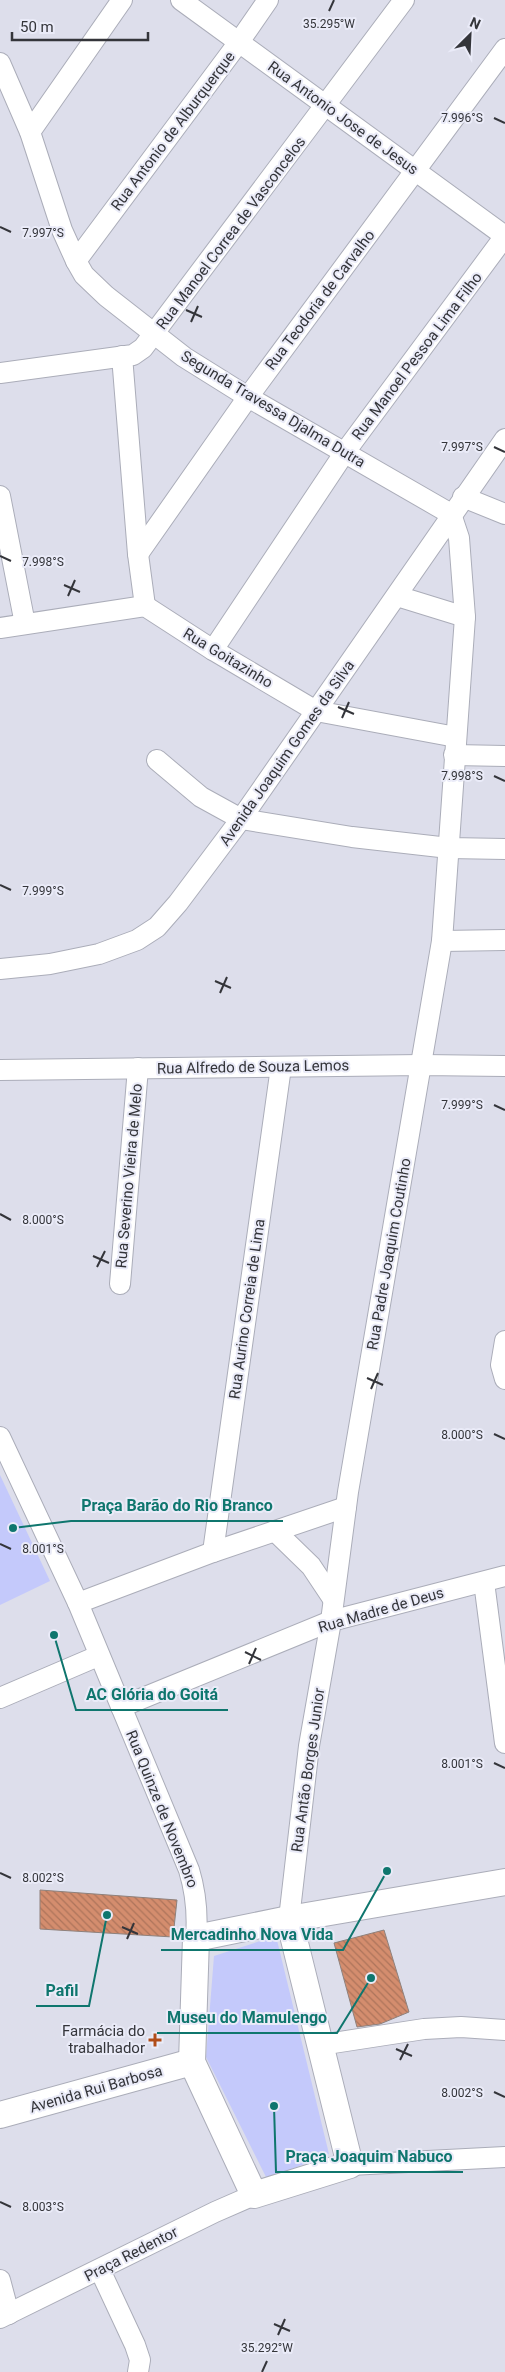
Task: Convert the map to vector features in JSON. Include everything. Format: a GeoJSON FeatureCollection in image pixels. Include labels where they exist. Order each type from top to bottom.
{"type":"FeatureCollection","features":[{"type":"Feature","properties":{"kind":"main road"},"geometry":{"type":"LineString","coordinates":[[289,1919],[350,2165],[254,2195],[192,2062],[196,1938],[289,1919],[505,1882]]}},
{"type":"Feature","properties":{"kind":"main road","name":"Avenida Rui Barbosa"},"geometry":{"type":"LineString","coordinates":[[0,2115],[192,2062]]}},
{"type":"Feature","properties":{"kind":"street"},"geometry":{"type":"LineString","coordinates":[[30,132],[122,0]]}},
{"type":"Feature","properties":{"kind":"street","name":"Rua Antonio Jose de Jesus"},"geometry":{"type":"LineString","coordinates":[[181,0],[505,236]]}},
{"type":"Feature","properties":{"kind":"street","name":"Rua Antonio de Alburquerque"},"geometry":{"type":"LineString","coordinates":[[76,261],[240,42],[268,0]]}},
{"type":"Feature","properties":{"kind":"street","name":"Rua Manoel Correa de Vasconcelos"},"geometry":{"type":"LineString","coordinates":[[0,373],[133,355],[143,348],[154,336],[404,0]]}},
{"type":"Feature","properties":{"kind":"street","name":"Rua Teodoria de Carvalho"},"geometry":{"type":"LineString","coordinates":[[138,554],[248,398],[505,49]]}},
{"type":"Feature","properties":{"kind":"street","name":"Segunda Travessa Djalma Dutra"},"geometry":{"type":"LineString","coordinates":[[0,63],[30,132],[62,230],[84,274],[106,296],[154,336],[248,398],[451,514]]}},
{"type":"Feature","properties":{"kind":"street","name":"Rua Manoel Pessoa Lima Filho"},"geometry":{"type":"LineString","coordinates":[[213,650],[345,452],[505,236]]}},
{"type":"Feature","properties":{"kind":"street"},"geometry":{"type":"LineString","coordinates":[[0,628],[145,606],[138,554],[122,356]]}},
{"type":"Feature","properties":{"kind":"street","name":"Avenida Joaquim Gomes da Silva"},"geometry":{"type":"LineString","coordinates":[[0,969],[50,964],[99,954],[137,940],[157,927],[178,904],[242,820],[505,438]]}},
{"type":"Feature","properties":{"kind":"street"},"geometry":{"type":"LineString","coordinates":[[0,496],[25,624]]}},
{"type":"Feature","properties":{"kind":"street"},"geometry":{"type":"LineString","coordinates":[[463,497],[505,514]]}},
{"type":"Feature","properties":{"kind":"street","name":"Rua Padre Joaquim Coutinho"},"geometry":{"type":"LineString","coordinates":[[331,1621],[346,1507],[442,940],[465,617],[459,538],[451,514]]}},
{"type":"Feature","properties":{"kind":"street"},"geometry":{"type":"LineString","coordinates":[[397,596],[465,617]]}},
{"type":"Feature","properties":{"kind":"street","name":"Rua Goitazinho"},"geometry":{"type":"LineString","coordinates":[[145,606],[213,650],[316,711],[455,746],[505,756]]}},
{"type":"Feature","properties":{"kind":"street"},"geometry":{"type":"LineString","coordinates":[[157,760],[202,797],[242,820],[352,837],[449,848],[505,849]]}},
{"type":"Feature","properties":{"kind":"street"},"geometry":{"type":"LineString","coordinates":[[442,940],[505,940]]}},
{"type":"Feature","properties":{"kind":"street","name":"Rua Alfredo de Souza Lemos"},"geometry":{"type":"LineString","coordinates":[[0,1070],[422,1065],[505,1066]]}},
{"type":"Feature","properties":{"kind":"street","name":"Rua Aurino Correia de Lima"},"geometry":{"type":"LineString","coordinates":[[213,1552],[281,1067]]}},
{"type":"Feature","properties":{"kind":"street","name":"Rua Severino Vieira de Melo"},"geometry":{"type":"LineString","coordinates":[[120,1284],[138,1068]]}},
{"type":"Feature","properties":{"kind":"street"},"geometry":{"type":"LineString","coordinates":[[505,1341],[501,1365],[505,1379]]}},
{"type":"Feature","properties":{"kind":"street","name":"Rua Quinze de Novembro"},"geometry":{"type":"LineString","coordinates":[[0,1438],[78,1603],[98,1656],[189,1870],[196,1891],[198,1916],[196,1938]]}},
{"type":"Feature","properties":{"kind":"street"},"geometry":{"type":"LineString","coordinates":[[78,1603],[213,1552],[346,1507]]}},
{"type":"Feature","properties":{"kind":"street"},"geometry":{"type":"LineString","coordinates":[[275,1531],[311,1566],[333,1599]]}},
{"type":"Feature","properties":{"kind":"street","name":"Rua Madre de Deus"},"geometry":{"type":"LineString","coordinates":[[121,1708],[331,1621],[505,1576]]}},
{"type":"Feature","properties":{"kind":"street"},"geometry":{"type":"LineString","coordinates":[[484,1582],[505,1742]]}},
{"type":"Feature","properties":{"kind":"street","name":"Rua Antão Borges Junior"},"geometry":{"type":"LineString","coordinates":[[289,1919],[308,1746],[331,1621]]}},
{"type":"Feature","properties":{"kind":"street"},"geometry":{"type":"LineString","coordinates":[[0,1698],[98,1656]]}},
{"type":"Feature","properties":{"kind":"street"},"geometry":{"type":"LineString","coordinates":[[320,2045],[424,2029],[461,2027],[505,2030]]}},
{"type":"Feature","properties":{"kind":"street"},"geometry":{"type":"LineString","coordinates":[[350,2165],[505,2157]]}},
{"type":"Feature","properties":{"kind":"street","name":"Praça Redentor"},"geometry":{"type":"LineString","coordinates":[[0,2280],[4,2316],[215,2212],[254,2195]]}},
{"type":"Feature","properties":{"kind":"street"},"geometry":{"type":"LineString","coordinates":[[100,2270],[135,2345],[140,2360],[138,2372]]}},
{"type":"Feature","properties":{"kind":"shaded area"},"geometry":{"type":"Polygon","coordinates":[[[0,1475],[50,1581],[0,1605],[0,1475]]]}},
{"type":"Feature","properties":{"kind":"shaded area"},"geometry":{"type":"Polygon","coordinates":[[[276,1936],[329,2154],[267,2179],[206,2057],[214,1956],[276,1936]]]}},
{"type":"Feature","properties":{"kind":"building"},"geometry":{"type":"Polygon","coordinates":[[[40,1890],[177,1900],[173,1937],[40,1929],[40,1890]]]}},
{"type":"Feature","properties":{"kind":"building"},"geometry":{"type":"Polygon","coordinates":[[[384,1930],[409,2012],[380,2024],[357,2027],[334,1943],[384,1930]]]}},
{"type":"Feature","properties":{"kind":"place","name":"Praça Barão do Rio Branco"},"geometry":{"type":"Point","coordinates":[13,1528]}},
{"type":"Feature","properties":{"kind":"place","name":"AC Glória do Goitá"},"geometry":{"type":"Point","coordinates":[54,1635]}},
{"type":"Feature","properties":{"kind":"place","name":"Mercadinho Nova Vida"},"geometry":{"type":"Point","coordinates":[387,1871]}},
{"type":"Feature","properties":{"kind":"place","name":"Pafil"},"geometry":{"type":"Point","coordinates":[107,1915]}},
{"type":"Feature","properties":{"kind":"place","name":"Museu do Mamulengo"},"geometry":{"type":"Point","coordinates":[371,1978]}},
{"type":"Feature","properties":{"kind":"place","name":"Farmácia do trabalhador"},"geometry":{"type":"Point","coordinates":[155,2040]}},
{"type":"Feature","properties":{"kind":"place","name":"Praça Joaquim Nabuco"},"geometry":{"type":"Point","coordinates":[274,2106]}}]}
